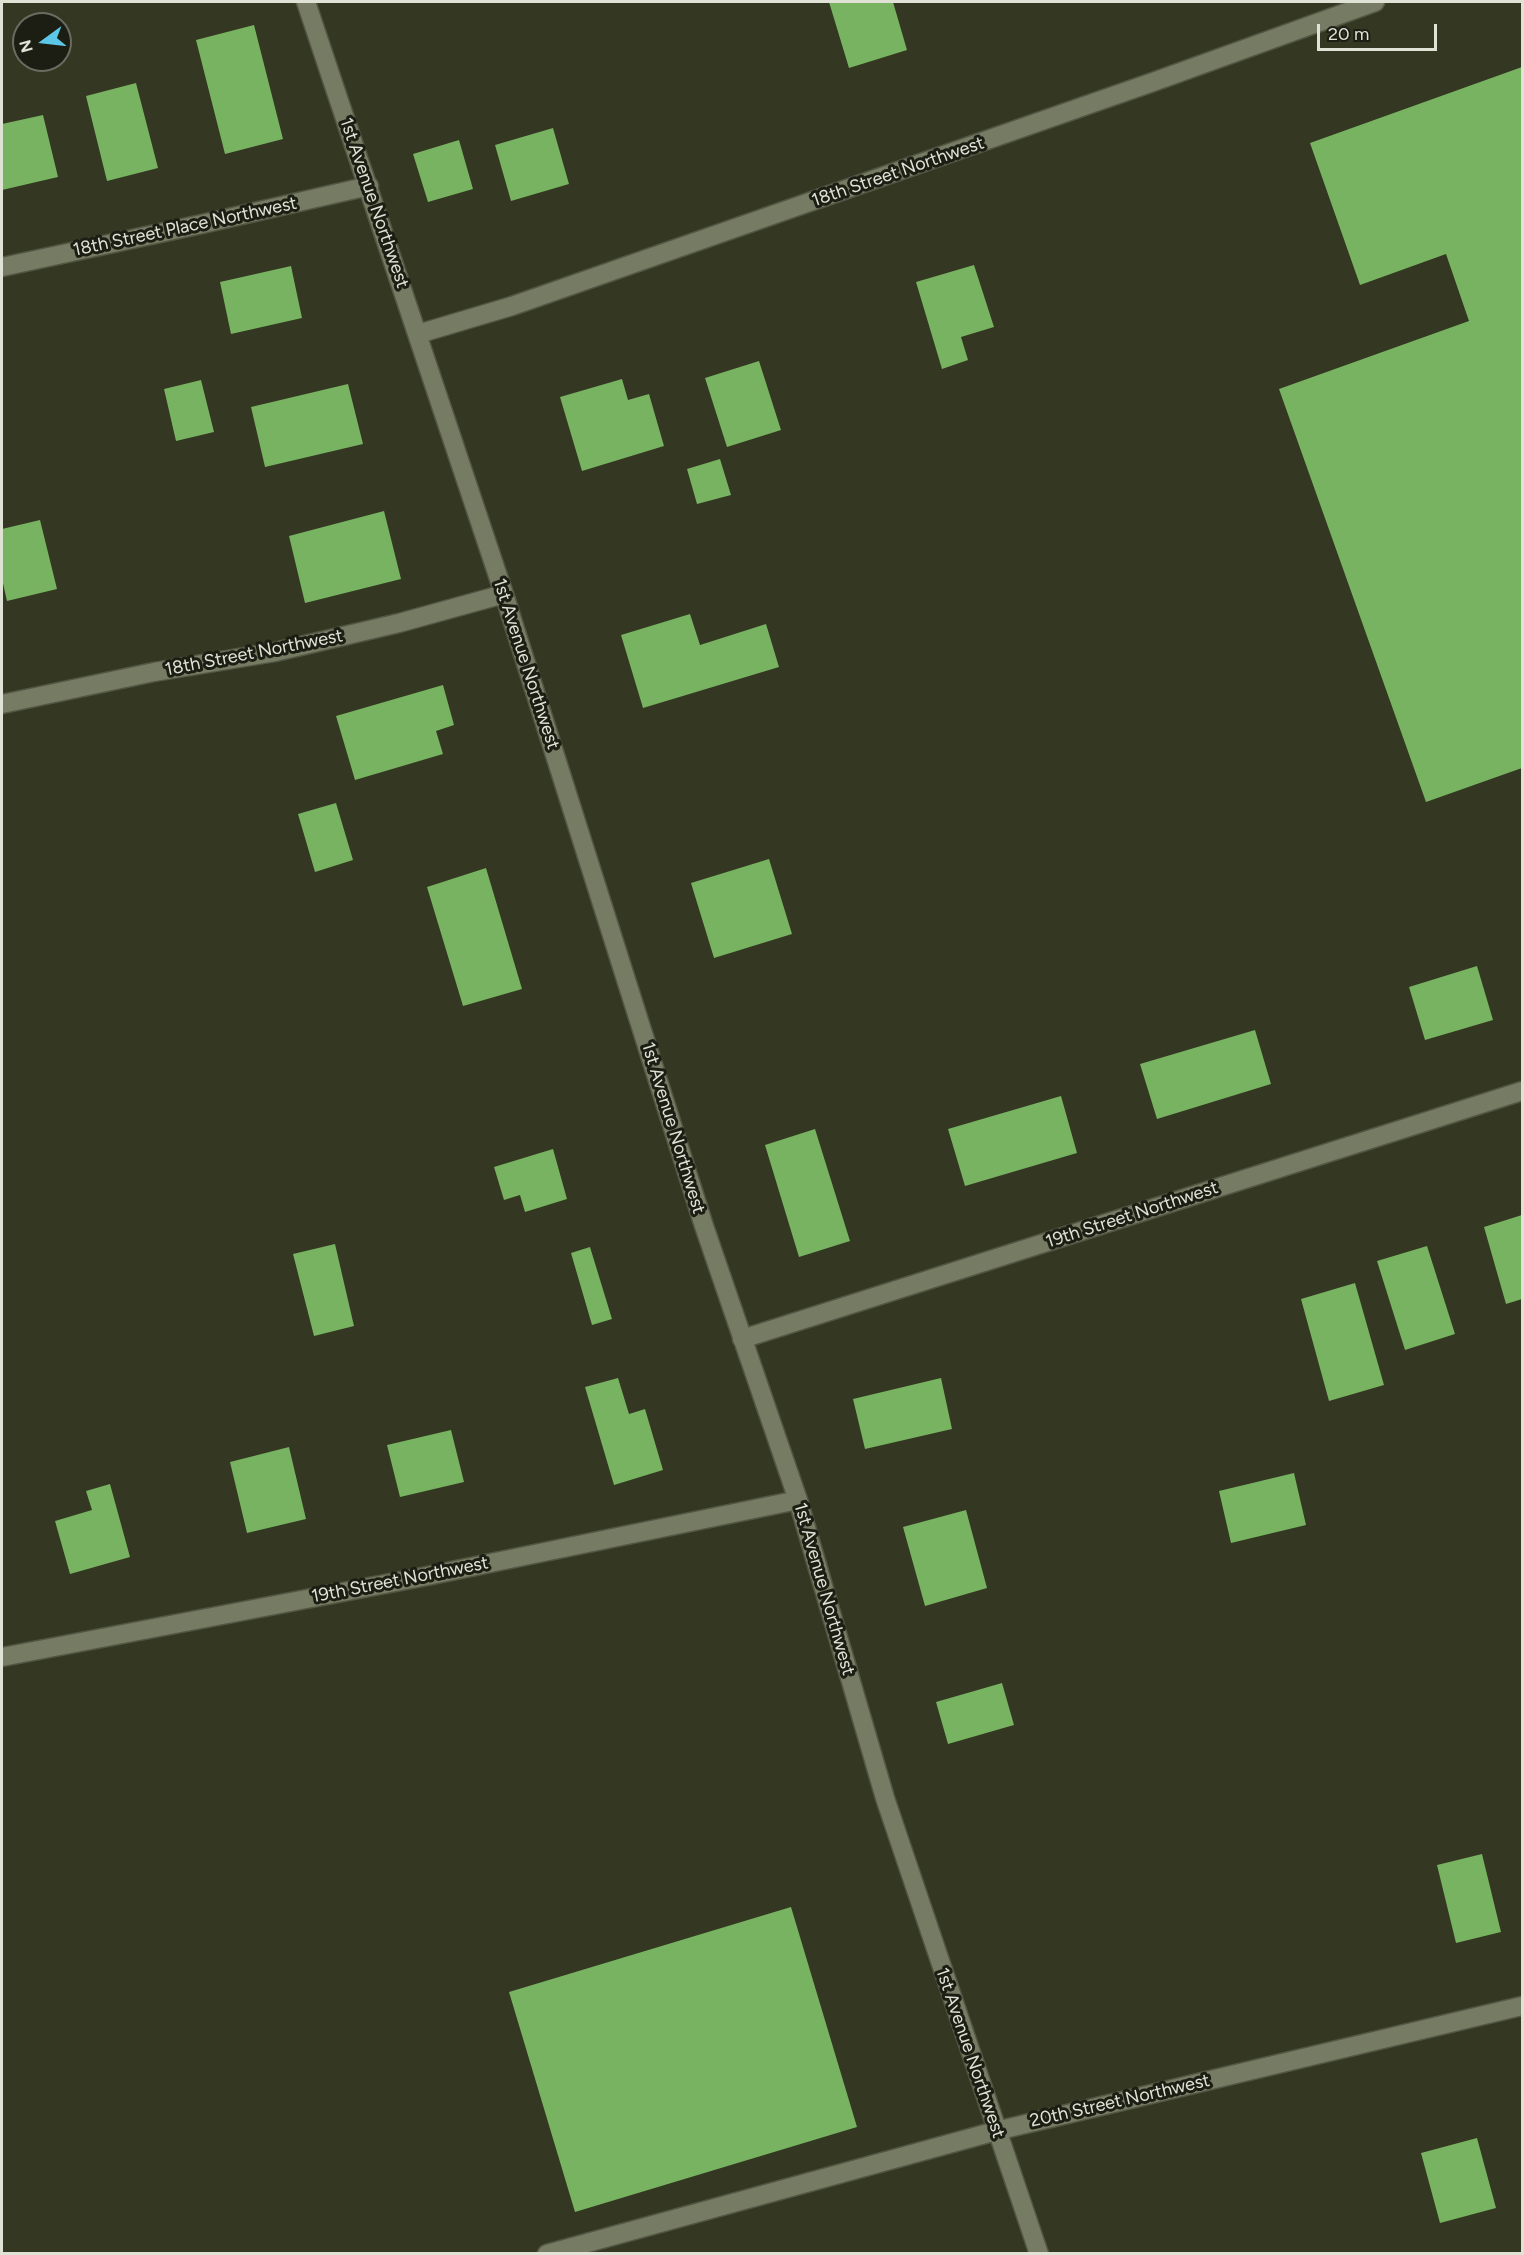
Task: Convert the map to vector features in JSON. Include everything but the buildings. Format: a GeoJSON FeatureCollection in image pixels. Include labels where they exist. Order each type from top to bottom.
{"type":"FeatureCollection","features":[{"type":"Feature","properties":{"kind":"street","name":"1st Avenue Northwest"},"geometry":{"type":"LineString","coordinates":[[306,2],[504,594],[704,1226],[798,1500],[885,1798],[1039,2253]]}},
{"type":"Feature","properties":{"kind":"street","name":"18th Street Northwest"},"geometry":{"type":"LineString","coordinates":[[418,334],[535,299],[1375,2]]}},
{"type":"Feature","properties":{"kind":"street","name":"18th Street Place Northwest"},"geometry":{"type":"LineString","coordinates":[[2,267],[369,186]]}},
{"type":"Feature","properties":{"kind":"street","name":"18th Street Northwest"},"geometry":{"type":"LineString","coordinates":[[2,704],[154,672],[275,652],[399,623],[504,594]]}},
{"type":"Feature","properties":{"kind":"street","name":"19th Street Northwest"},"geometry":{"type":"LineString","coordinates":[[742,1339],[1522,1091]]}},
{"type":"Feature","properties":{"kind":"street","name":"19th Street Northwest"},"geometry":{"type":"LineString","coordinates":[[2,1657],[427,1576],[798,1500]]}},
{"type":"Feature","properties":{"kind":"street","name":"20th Street Northwest"},"geometry":{"type":"LineString","coordinates":[[547,2253],[996,2131],[1522,2006]]}}]}
